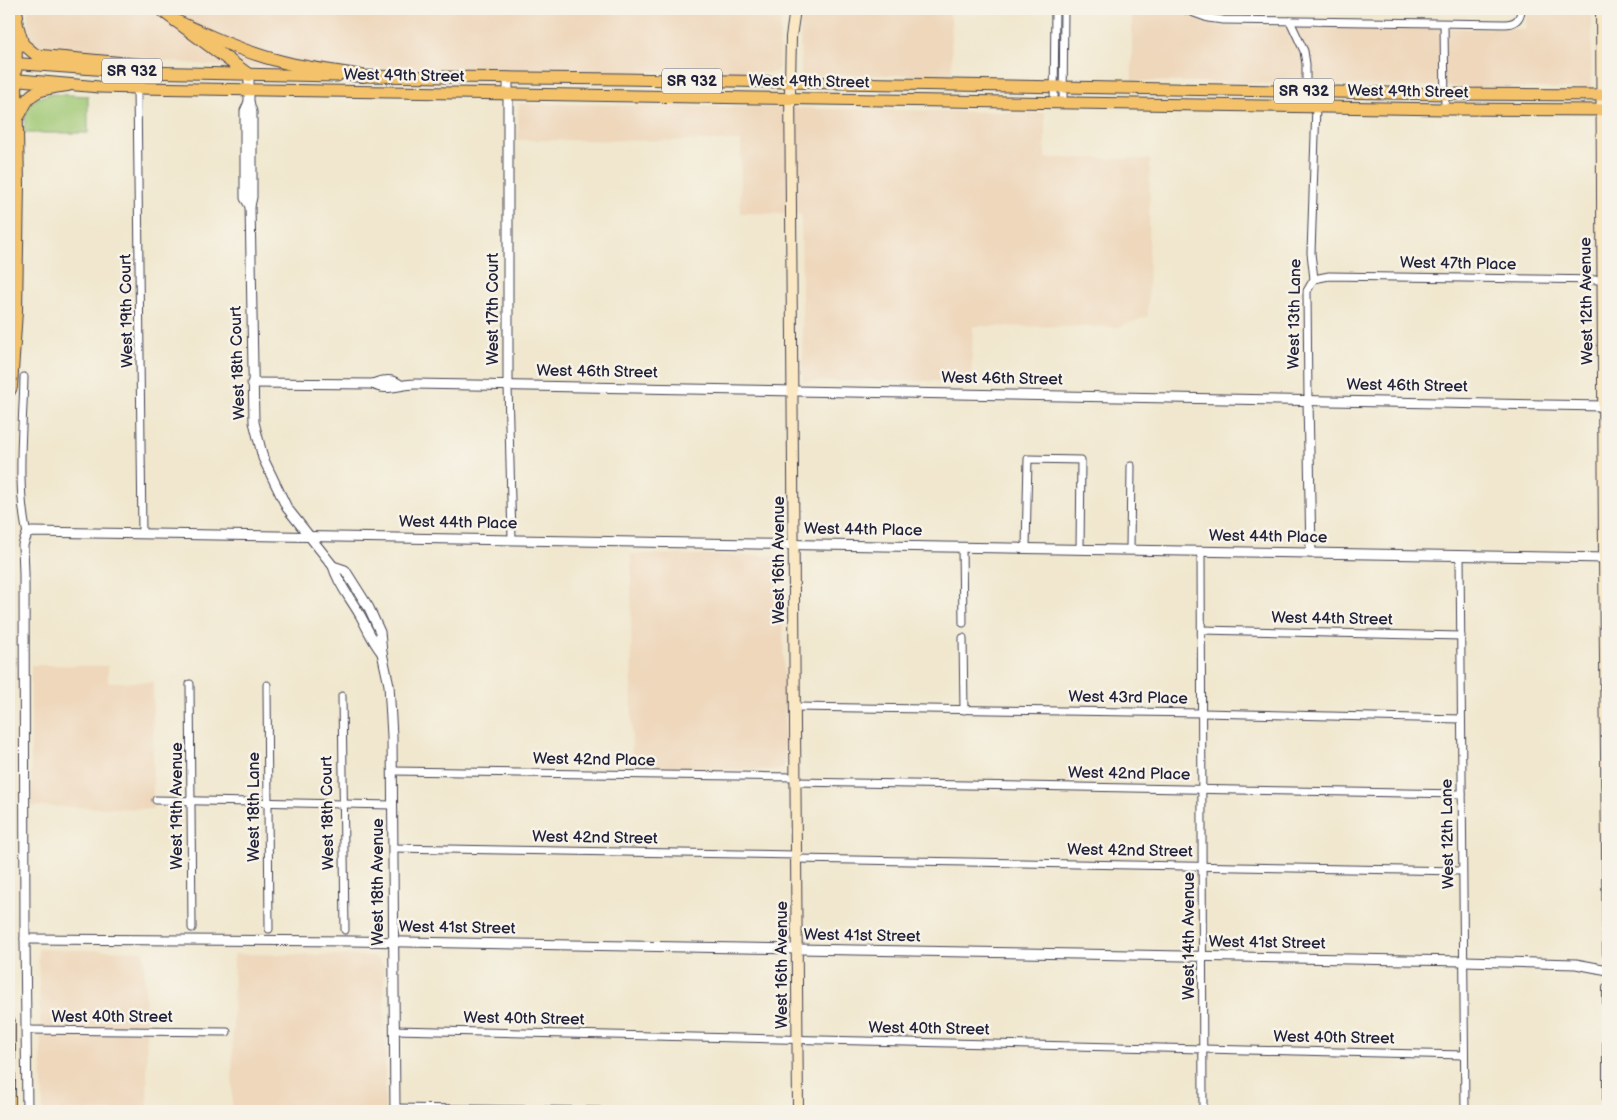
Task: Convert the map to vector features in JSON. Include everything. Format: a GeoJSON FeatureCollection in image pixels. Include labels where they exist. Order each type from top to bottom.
{"type":"FeatureCollection","features":[{"type":"Feature","properties":{"kind":"highway"},"geometry":{"type":"LineString","coordinates":[[160,9],[248,75]]}},
{"type":"Feature","properties":{"kind":"highway"},"geometry":{"type":"LineString","coordinates":[[176,20],[224,43],[256,55],[285,63],[363,76]]}},
{"type":"Feature","properties":{"kind":"highway"},"geometry":{"type":"LineString","coordinates":[[9,391],[16,311],[18,185],[16,119],[12,79]]}},
{"type":"Feature","properties":{"kind":"highway"},"geometry":{"type":"LineString","coordinates":[[16,119],[30,96],[45,89],[68,85]]}},
{"type":"Feature","properties":{"kind":"highway"},"geometry":{"type":"LineString","coordinates":[[9,1022],[10,1111]]}},
{"type":"Feature","properties":{"kind":"main road","name":"West 16th Avenue"},"geometry":{"type":"LineString","coordinates":[[795,9],[791,37],[790,98],[798,1111]]}},
{"type":"Feature","properties":{"kind":"main road","name":"West 12th Avenue"},"geometry":{"type":"LineString","coordinates":[[1601,9],[1605,95],[1605,235],[1602,280],[1605,311],[1606,393],[1604,406],[1606,472],[1608,954]]}},
{"type":"Feature","properties":{"kind":"main road"},"geometry":{"type":"LineString","coordinates":[[12,79],[15,19]]}},
{"type":"Feature","properties":{"kind":"main road"},"geometry":{"type":"LineString","coordinates":[[15,19],[23,44],[36,56],[198,70],[213,74]]}},
{"type":"Feature","properties":{"kind":"main road","name":"West 49th Street"},"geometry":{"type":"LineString","coordinates":[[12,63],[137,72],[248,75],[1605,95]]}},
{"type":"Feature","properties":{"kind":"main road","name":"West 49th Street"},"geometry":{"type":"LineString","coordinates":[[12,79],[68,85],[137,88],[1605,110]]}},
{"type":"Feature","properties":{"kind":"main road"},"geometry":{"type":"LineString","coordinates":[[623,96],[626,89],[632,86],[670,87],[680,80]]}},
{"type":"Feature","properties":{"kind":"main road"},"geometry":{"type":"LineString","coordinates":[[1236,105],[1262,99],[1296,99],[1306,91]]}},
{"type":"Feature","properties":{"kind":"main road"},"geometry":{"type":"LineString","coordinates":[[1316,106],[1325,99],[1352,98],[1379,92]]}},
{"type":"Feature","properties":{"kind":"main road"},"geometry":{"type":"LineString","coordinates":[[1608,988],[1608,1103]]}},
{"type":"Feature","properties":{"kind":"street"},"geometry":{"type":"LineString","coordinates":[[1054,9],[1059,87]]}},
{"type":"Feature","properties":{"kind":"street"},"geometry":{"type":"LineString","coordinates":[[1058,103],[1064,9]]}},
{"type":"Feature","properties":{"kind":"street"},"geometry":{"type":"LineString","coordinates":[[1182,9],[1216,20],[1444,24],[1508,24],[1518,19],[1521,9]]}},
{"type":"Feature","properties":{"kind":"street"},"geometry":{"type":"LineString","coordinates":[[1290,21],[1304,51],[1306,91]]}},
{"type":"Feature","properties":{"kind":"street"},"geometry":{"type":"LineString","coordinates":[[1444,24],[1445,109]]}},
{"type":"Feature","properties":{"kind":"street","name":"West 18th Court"},"geometry":{"type":"LineString","coordinates":[[248,75],[249,102],[252,112],[252,197],[250,206],[254,422],[264,458],[287,508],[309,536]]}},
{"type":"Feature","properties":{"kind":"street","name":"West 17th Court"},"geometry":{"type":"LineString","coordinates":[[508,78],[508,386],[512,539]]}},
{"type":"Feature","properties":{"kind":"street","name":"West 19th Court"},"geometry":{"type":"LineString","coordinates":[[137,88],[142,534]]}},
{"type":"Feature","properties":{"kind":"street","name":"West 13th Lane"},"geometry":{"type":"LineString","coordinates":[[1311,553],[1307,291],[1314,279],[1312,253],[1316,106]]}},
{"type":"Feature","properties":{"kind":"street","name":"West 47th Place"},"geometry":{"type":"LineString","coordinates":[[1314,279],[1329,276],[1602,280]]}},
{"type":"Feature","properties":{"kind":"street"},"geometry":{"type":"LineString","coordinates":[[24,380],[22,510],[28,534],[23,545],[27,1111]]}},
{"type":"Feature","properties":{"kind":"street","name":"West 46th Street"},"geometry":{"type":"LineString","coordinates":[[252,383],[373,384],[379,381],[394,381],[399,384],[1604,406]]}},
{"type":"Feature","properties":{"kind":"street"},"geometry":{"type":"LineString","coordinates":[[1026,548],[1028,459],[1081,460],[1080,549]]}},
{"type":"Feature","properties":{"kind":"street"},"geometry":{"type":"LineString","coordinates":[[1130,550],[1131,466]]}},
{"type":"Feature","properties":{"kind":"street","name":"West 44th Place"},"geometry":{"type":"LineString","coordinates":[[28,534],[40,531],[1606,558]]}},
{"type":"Feature","properties":{"kind":"street","name":"West 18th Avenue"},"geometry":{"type":"LineString","coordinates":[[309,536],[333,566],[336,577],[361,616],[372,640],[382,653],[389,685],[392,771],[395,1110]]}},
{"type":"Feature","properties":{"kind":"street"},"geometry":{"type":"LineString","coordinates":[[962,547],[963,623]]}},
{"type":"Feature","properties":{"kind":"street","name":"West 14th Avenue"},"geometry":{"type":"LineString","coordinates":[[1201,551],[1203,1111]]}},
{"type":"Feature","properties":{"kind":"street","name":"West 12th Lane"},"geometry":{"type":"LineString","coordinates":[[1460,556],[1464,1111]]}},
{"type":"Feature","properties":{"kind":"street","name":"West 44th Street"},"geometry":{"type":"LineString","coordinates":[[1202,630],[1461,636]]}},
{"type":"Feature","properties":{"kind":"street"},"geometry":{"type":"LineString","coordinates":[[963,638],[964,710]]}},
{"type":"Feature","properties":{"kind":"street","name":"West 19th Avenue"},"geometry":{"type":"LineString","coordinates":[[190,684],[192,928]]}},
{"type":"Feature","properties":{"kind":"street","name":"West 18th Lane"},"geometry":{"type":"LineString","coordinates":[[267,685],[269,929]]}},
{"type":"Feature","properties":{"kind":"street","name":"West 18th Court"},"geometry":{"type":"LineString","coordinates":[[342,696],[345,930]]}},
{"type":"Feature","properties":{"kind":"street","name":"West 43rd Place"},"geometry":{"type":"LineString","coordinates":[[795,707],[1461,719]]}},
{"type":"Feature","properties":{"kind":"street","name":"West 42nd Place"},"geometry":{"type":"LineString","coordinates":[[392,771],[1462,794]]}},
{"type":"Feature","properties":{"kind":"street"},"geometry":{"type":"LineString","coordinates":[[156,800],[392,805]]}},
{"type":"Feature","properties":{"kind":"street","name":"West 42nd Street"},"geometry":{"type":"LineString","coordinates":[[393,848],[1462,870]]}},
{"type":"Feature","properties":{"kind":"street","name":"West 41st Street"},"geometry":{"type":"LineString","coordinates":[[25,939],[393,942],[1464,961],[1576,964],[1608,970]]}},
{"type":"Feature","properties":{"kind":"street","name":"West 40th Street"},"geometry":{"type":"LineString","coordinates":[[26,1030],[227,1032]]}},
{"type":"Feature","properties":{"kind":"street","name":"West 40th Street"},"geometry":{"type":"LineString","coordinates":[[394,1030],[1464,1055]]}},
{"type":"Feature","properties":{"kind":"street"},"geometry":{"type":"LineString","coordinates":[[395,1110],[598,1111]]}},
{"type":"Feature","properties":{"kind":"shaded area"},"geometry":{"type":"Polygon","coordinates":[[[28,9],[783,9],[780,28],[779,68],[774,73],[225,67],[157,60],[47,53],[40,51],[28,40],[28,9]]]}},
{"type":"Feature","properties":{"kind":"shaded area"},"geometry":{"type":"Polygon","coordinates":[[[805,9],[948,9],[951,20],[952,75],[801,75],[800,21],[805,9]]]}},
{"type":"Feature","properties":{"kind":"shaded area"},"geometry":{"type":"Polygon","coordinates":[[[1132,9],[1168,9],[1218,26],[1526,29],[1526,9],[1592,9],[1591,89],[1132,81],[1132,9]]]}},
{"type":"Feature","properties":{"kind":"shaded area"},"geometry":{"type":"Polygon","coordinates":[[[519,103],[1045,113],[1045,158],[1150,159],[1148,316],[1119,327],[973,326],[971,381],[803,381],[801,214],[740,213],[741,141],[518,140],[519,103]]]}},
{"type":"Feature","properties":{"kind":"shaded area"},"geometry":{"type":"Polygon","coordinates":[[[631,554],[776,556],[782,562],[785,764],[783,768],[779,770],[632,767],[631,554]]]}},
{"type":"Feature","properties":{"kind":"shaded area"},"geometry":{"type":"Polygon","coordinates":[[[31,665],[108,666],[108,682],[153,682],[153,809],[31,806],[31,665]]]}},
{"type":"Feature","properties":{"kind":"shaded area"},"geometry":{"type":"Polygon","coordinates":[[[38,949],[144,951],[148,1111],[43,1111],[38,949]]]}},
{"type":"Feature","properties":{"kind":"shaded area"},"geometry":{"type":"Polygon","coordinates":[[[234,954],[371,956],[384,966],[385,1111],[232,1111],[234,954]]]}},
{"type":"Feature","properties":{"kind":"green space"},"geometry":{"type":"Polygon","coordinates":[[[51,94],[88,96],[88,133],[24,133],[26,112],[29,107],[36,99],[51,94]]]}}]}
